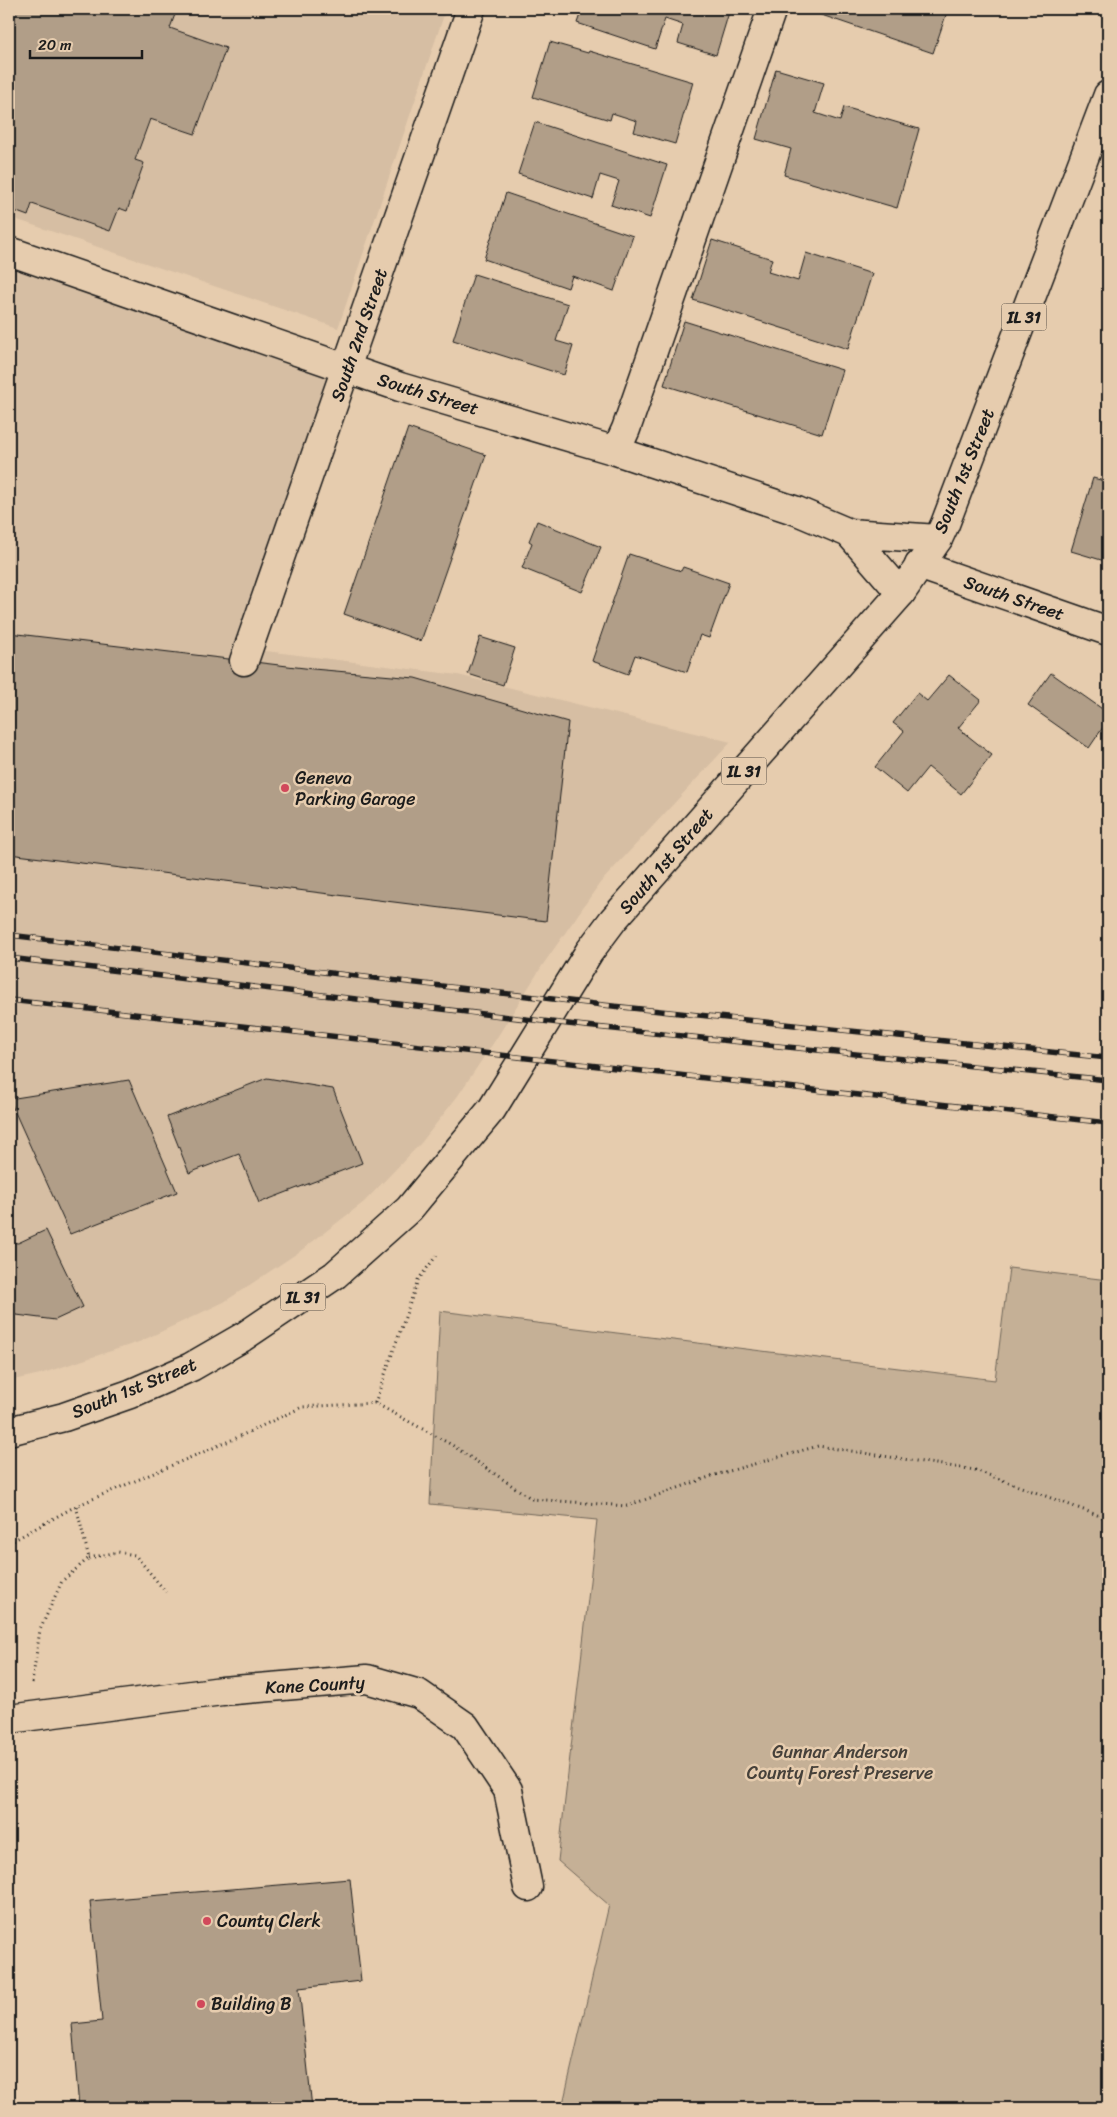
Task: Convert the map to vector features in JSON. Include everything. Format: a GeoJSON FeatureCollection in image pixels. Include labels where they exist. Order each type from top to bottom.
{"type":"FeatureCollection","features":[{"type":"Feature","properties":{"kind":"street","name":"South 2nd Street"},"geometry":{"type":"LineString","coordinates":[[244,661],[348,368],[471,9]]}},
{"type":"Feature","properties":{"kind":"street"},"geometry":{"type":"LineString","coordinates":[[616,451],[626,429],[772,9]]}},
{"type":"Feature","properties":{"kind":"street","name":"South 1st Street"},"geometry":{"type":"LineString","coordinates":[[9,1431],[64,1417],[130,1394],[191,1367],[243,1337],[336,1274],[409,1209],[492,1109],[589,952],[613,920],[901,593],[938,539],[1108,95]]}},
{"type":"Feature","properties":{"kind":"street","name":"South Street"},"geometry":{"type":"LineString","coordinates":[[9,251],[400,387],[616,451],[797,512],[849,534],[938,539]]}},
{"type":"Feature","properties":{"kind":"street","name":"South Street"},"geometry":{"type":"LineString","coordinates":[[849,534],[901,593]]}},
{"type":"Feature","properties":{"kind":"street","name":"South Street"},"geometry":{"type":"LineString","coordinates":[[919,565],[1108,631]]}},
{"type":"Feature","properties":{"kind":"street","name":"Kane County"},"geometry":{"type":"LineString","coordinates":[[21,1717],[222,1691],[366,1679],[419,1694],[465,1726],[508,1790],[528,1887]]}},
{"type":"Feature","properties":{"kind":"path"},"geometry":{"type":"LineString","coordinates":[[375,1403],[418,1280],[437,1255]]}},
{"type":"Feature","properties":{"kind":"path"},"geometry":{"type":"LineString","coordinates":[[9,1543],[76,1506],[234,1439],[302,1407],[375,1403],[452,1445],[532,1498],[627,1506],[715,1475],[818,1446],[975,1470],[1108,1519]]}},
{"type":"Feature","properties":{"kind":"path"},"geometry":{"type":"LineString","coordinates":[[76,1506],[89,1558]]}},
{"type":"Feature","properties":{"kind":"path"},"geometry":{"type":"LineString","coordinates":[[21,1717],[32,1688],[40,1630],[62,1581],[89,1558],[118,1552],[135,1555],[166,1592]]}},
{"type":"Feature","properties":{"kind":"shaded area"},"geometry":{"type":"Polygon","coordinates":[[[9,9],[446,9],[338,328],[9,217],[9,9]]]}},
{"type":"Feature","properties":{"kind":"shaded area"},"geometry":{"type":"Polygon","coordinates":[[[9,258],[339,371],[242,648],[458,675],[731,742],[600,883],[542,966],[457,1097],[421,1143],[364,1202],[299,1252],[224,1302],[139,1342],[40,1374],[9,1381],[9,258]]]}},
{"type":"Feature","properties":{"kind":"green space","name":"Gunnar Anderson County Forest Preserve"},"geometry":{"type":"Polygon","coordinates":[[[1009,1268],[1108,1280],[1108,2108],[562,2108],[609,1905],[558,1861],[597,1520],[430,1504],[440,1311],[995,1380],[1009,1268]]]}},
{"type":"Feature","properties":{"kind":"building"},"geometry":{"type":"Polygon","coordinates":[[[9,9],[177,9],[170,28],[226,48],[195,134],[150,119],[135,160],[144,163],[127,211],[119,208],[110,231],[32,204],[28,216],[9,209],[9,9]]]}},
{"type":"Feature","properties":{"kind":"building"},"geometry":{"type":"Polygon","coordinates":[[[582,9],[730,9],[716,55],[678,43],[683,25],[665,19],[655,49],[577,23],[582,9]]]}},
{"type":"Feature","properties":{"kind":"building"},"geometry":{"type":"Polygon","coordinates":[[[804,9],[948,9],[933,53],[804,9]]]}},
{"type":"Feature","properties":{"kind":"building"},"geometry":{"type":"Polygon","coordinates":[[[550,42],[588,53],[589,51],[693,82],[675,144],[634,132],[637,121],[612,113],[610,120],[533,97],[550,42]]]}},
{"type":"Feature","properties":{"kind":"building"},"geometry":{"type":"Polygon","coordinates":[[[776,69],[824,83],[815,113],[840,121],[844,107],[919,129],[897,208],[784,175],[791,149],[756,139],[776,69]]]}},
{"type":"Feature","properties":{"kind":"building"},"geometry":{"type":"Polygon","coordinates":[[[535,122],[667,165],[650,218],[611,205],[619,181],[600,175],[593,199],[518,174],[535,122]]]}},
{"type":"Feature","properties":{"kind":"building"},"geometry":{"type":"Polygon","coordinates":[[[506,193],[633,236],[614,291],[572,276],[568,288],[484,259],[506,193]]]}},
{"type":"Feature","properties":{"kind":"building"},"geometry":{"type":"Polygon","coordinates":[[[712,240],[772,259],[768,272],[798,281],[806,253],[872,274],[848,349],[693,300],[712,240]]]}},
{"type":"Feature","properties":{"kind":"building"},"geometry":{"type":"Polygon","coordinates":[[[474,274],[568,304],[556,341],[573,346],[564,375],[453,340],[474,274]]]}},
{"type":"Feature","properties":{"kind":"building"},"geometry":{"type":"Polygon","coordinates":[[[684,321],[842,370],[822,434],[664,385],[684,321]]]}},
{"type":"Feature","properties":{"kind":"building"},"geometry":{"type":"Polygon","coordinates":[[[408,428],[486,455],[421,641],[344,614],[408,428]]]}},
{"type":"Feature","properties":{"kind":"building"},"geometry":{"type":"Polygon","coordinates":[[[1093,478],[1108,482],[1108,562],[1071,551],[1093,478]]]}},
{"type":"Feature","properties":{"kind":"building"},"geometry":{"type":"Polygon","coordinates":[[[537,521],[601,547],[582,592],[522,568],[532,543],[529,541],[537,521]]]}},
{"type":"Feature","properties":{"kind":"building"},"geometry":{"type":"Polygon","coordinates":[[[629,554],[681,571],[683,567],[729,583],[709,638],[700,635],[687,672],[635,655],[628,674],[592,661],[629,554]]]}},
{"type":"Feature","properties":{"kind":"building","name":"Geneva Parking Garage"},"geometry":{"type":"Polygon","coordinates":[[[9,633],[313,669],[415,678],[568,722],[546,921],[9,854],[9,633]]]}},
{"type":"Feature","properties":{"kind":"building"},"geometry":{"type":"Polygon","coordinates":[[[480,637],[515,648],[503,685],[468,674],[480,637]]]}},
{"type":"Feature","properties":{"kind":"building"},"geometry":{"type":"Polygon","coordinates":[[[1051,673],[1108,713],[1108,720],[1089,748],[1028,705],[1051,673]]]}},
{"type":"Feature","properties":{"kind":"building"},"geometry":{"type":"Polygon","coordinates":[[[949,675],[981,700],[958,728],[992,755],[961,794],[928,767],[907,793],[875,767],[904,731],[893,723],[917,693],[927,701],[949,675]]]}},
{"type":"Feature","properties":{"kind":"building"},"geometry":{"type":"Polygon","coordinates":[[[267,1078],[333,1089],[362,1163],[259,1203],[239,1154],[189,1173],[167,1117],[267,1078]]]}},
{"type":"Feature","properties":{"kind":"building"},"geometry":{"type":"Polygon","coordinates":[[[129,1080],[177,1192],[70,1234],[9,1099],[129,1080]]]}},
{"type":"Feature","properties":{"kind":"building"},"geometry":{"type":"Polygon","coordinates":[[[46,1230],[83,1307],[55,1320],[9,1314],[9,1242],[18,1243],[46,1230]]]}},
{"type":"Feature","properties":{"kind":"building","name":"Building B"},"geometry":{"type":"Polygon","coordinates":[[[350,1879],[361,1981],[299,1988],[312,2108],[79,2108],[72,2024],[102,2021],[90,1901],[350,1879]]]}},
{"type":"Feature","properties":{"kind":"railway"},"geometry":{"type":"LineString","coordinates":[[9,935],[603,1005],[1108,1058]]}},
{"type":"Feature","properties":{"kind":"railway"},"geometry":{"type":"LineString","coordinates":[[9,958],[585,1026],[1108,1080]]}},
{"type":"Feature","properties":{"kind":"railway"},"geometry":{"type":"LineString","coordinates":[[9,1000],[1108,1123]]}},
{"type":"Feature","properties":{"kind":"place","name":"Geneva Parking Garage"},"geometry":{"type":"Point","coordinates":[285,788]}},
{"type":"Feature","properties":{"kind":"place","name":"County Clerk"},"geometry":{"type":"Point","coordinates":[207,1921]}},
{"type":"Feature","properties":{"kind":"place","name":"Building B"},"geometry":{"type":"Point","coordinates":[201,2004]}}]}
